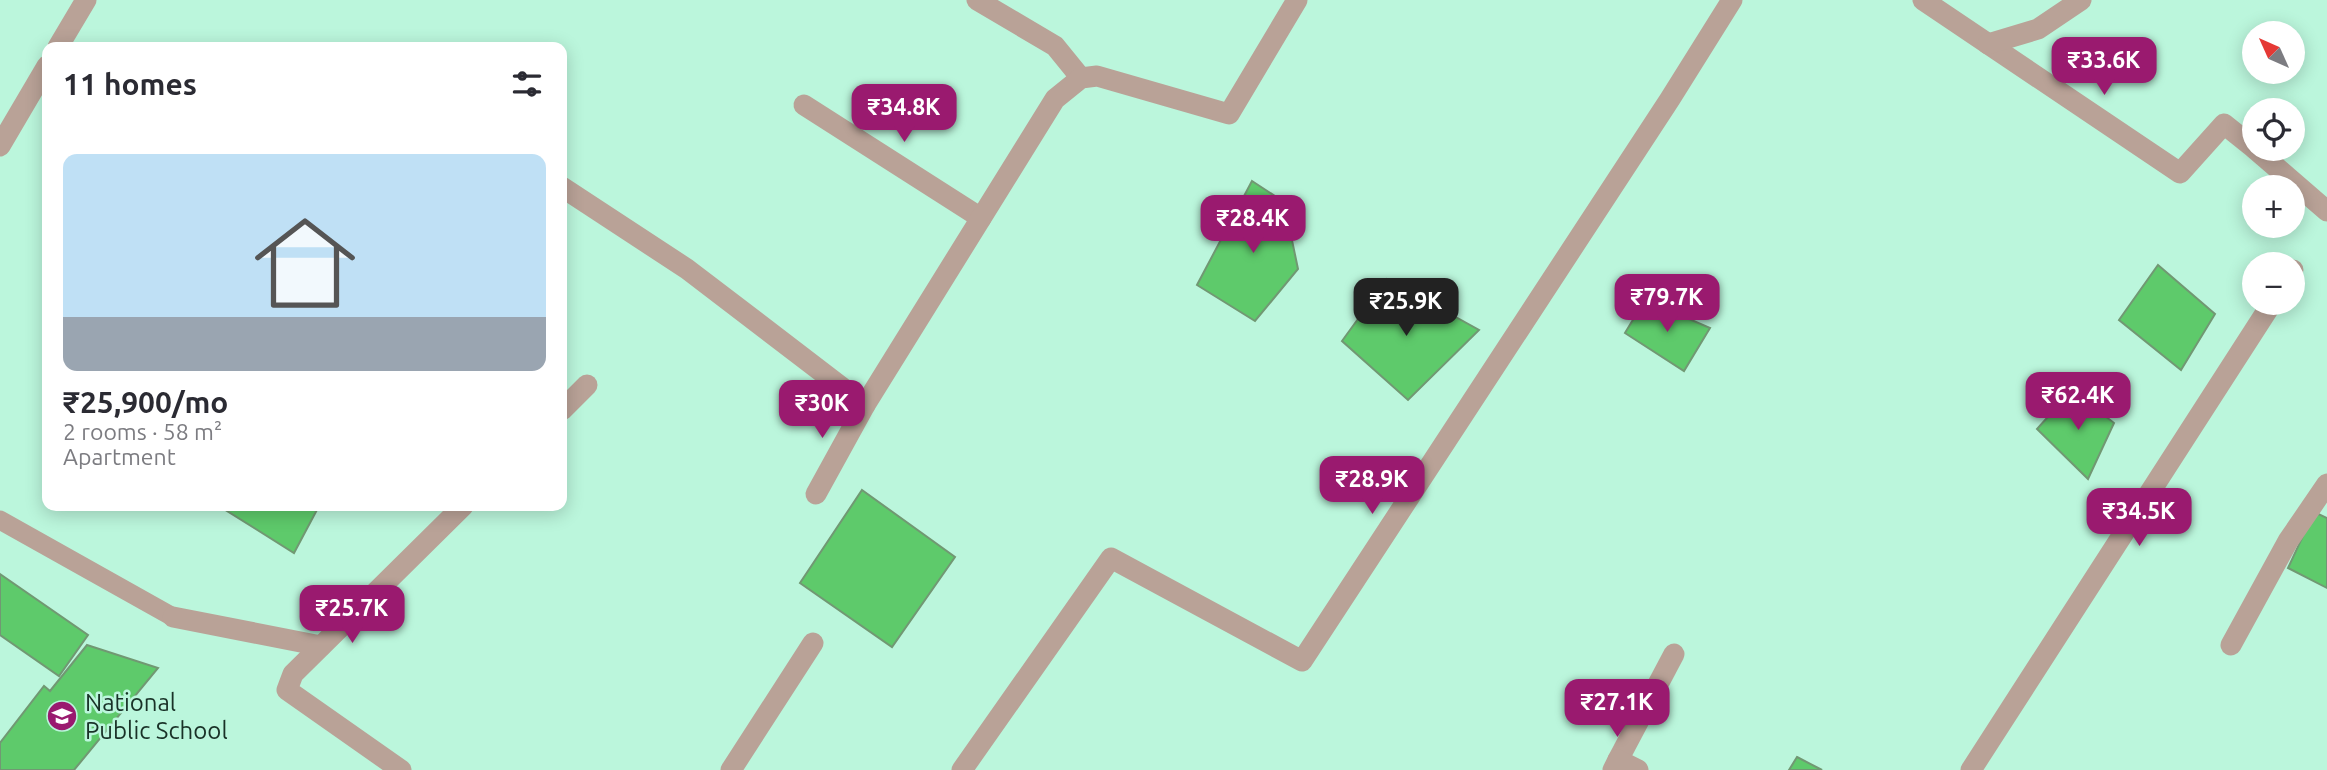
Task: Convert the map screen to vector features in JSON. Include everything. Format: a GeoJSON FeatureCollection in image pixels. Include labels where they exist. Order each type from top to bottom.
{"type":"FeatureCollection","features":[{"type":"Feature","properties":{"kind":"street"},"geometry":{"type":"LineString","coordinates":[[61,42],[86,0]]}},
{"type":"Feature","properties":{"kind":"street"},"geometry":{"type":"LineString","coordinates":[[977,0],[1055,46],[1081,78]]}},
{"type":"Feature","properties":{"kind":"street"},"geometry":{"type":"LineString","coordinates":[[816,494],[865,405],[1055,99],[1081,78],[1097,76],[1229,114],[1297,0]]}},
{"type":"Feature","properties":{"kind":"street"},"geometry":{"type":"LineString","coordinates":[[962,770],[1111,558],[1302,661],[1732,0]]}},
{"type":"Feature","properties":{"kind":"street"},"geometry":{"type":"LineString","coordinates":[[1923,0],[2180,173],[2224,124],[2242,138]]}},
{"type":"Feature","properties":{"kind":"street"},"geometry":{"type":"LineString","coordinates":[[1988,44],[2038,29],[2081,0]]}},
{"type":"Feature","properties":{"kind":"street"},"geometry":{"type":"LineString","coordinates":[[0,146],[6,123],[42,73]]}},
{"type":"Feature","properties":{"kind":"street"},"geometry":{"type":"LineString","coordinates":[[804,105],[981,218]]}},
{"type":"Feature","properties":{"kind":"street"},"geometry":{"type":"LineString","coordinates":[[2270,161],[2327,211]]}},
{"type":"Feature","properties":{"kind":"street"},"geometry":{"type":"LineString","coordinates":[[567,190],[687,269],[865,405]]}},
{"type":"Feature","properties":{"kind":"street"},"geometry":{"type":"LineString","coordinates":[[1971,770],[2264,315]]}},
{"type":"Feature","properties":{"kind":"street"},"geometry":{"type":"LineString","coordinates":[[567,405],[587,385]]}},
{"type":"Feature","properties":{"kind":"street"},"geometry":{"type":"LineString","coordinates":[[2231,645],[2288,541],[2327,484]]}},
{"type":"Feature","properties":{"kind":"street"},"geometry":{"type":"LineString","coordinates":[[401,770],[287,690],[293,674],[458,511]]}},
{"type":"Feature","properties":{"kind":"street"},"geometry":{"type":"LineString","coordinates":[[173,617],[321,646]]}},
{"type":"Feature","properties":{"kind":"street"},"geometry":{"type":"LineString","coordinates":[[731,770],[813,643]]}},
{"type":"Feature","properties":{"kind":"street"},"geometry":{"type":"LineString","coordinates":[[1637,770],[1615,765],[1674,654]]}},
{"type":"Feature","properties":{"kind":"lane"},"geometry":{"type":"LineString","coordinates":[[0,520],[173,617]]}},
{"type":"Feature","properties":{"kind":"building"},"geometry":{"type":"Polygon","coordinates":[[[1252,181],[1284,202],[1298,269],[1255,321],[1197,285],[1252,181]]]}},
{"type":"Feature","properties":{"kind":"building"},"geometry":{"type":"Polygon","coordinates":[[[2158,265],[2215,314],[2181,370],[2119,320],[2158,265]]]}},
{"type":"Feature","properties":{"kind":"building"},"geometry":{"type":"Polygon","coordinates":[[[1387,279],[1479,330],[1408,400],[1342,341],[1387,279]]]}},
{"type":"Feature","properties":{"kind":"building"},"geometry":{"type":"Polygon","coordinates":[[[1645,300],[1710,328],[1684,371],[1625,333],[1645,300]]]}},
{"type":"Feature","properties":{"kind":"building"},"geometry":{"type":"Polygon","coordinates":[[[2072,390],[2114,423],[2088,479],[2037,429],[2072,390]]]}},
{"type":"Feature","properties":{"kind":"building"},"geometry":{"type":"Polygon","coordinates":[[[862,490],[955,557],[892,647],[800,583],[862,490]]]}},
{"type":"Feature","properties":{"kind":"building"},"geometry":{"type":"Polygon","coordinates":[[[227,511],[316,511],[294,553],[227,511]]]}},
{"type":"Feature","properties":{"kind":"building"},"geometry":{"type":"Polygon","coordinates":[[[2314,512],[2327,518],[2327,588],[2288,568],[2314,512]]]}},
{"type":"Feature","properties":{"kind":"building"},"geometry":{"type":"Polygon","coordinates":[[[0,574],[88,635],[59,676],[0,635],[0,574]]]}},
{"type":"Feature","properties":{"kind":"building"},"geometry":{"type":"Polygon","coordinates":[[[87,645],[158,668],[74,770],[0,770],[0,743],[44,686],[50,691],[87,645]]]}},
{"type":"Feature","properties":{"kind":"building"},"geometry":{"type":"Polygon","coordinates":[[[1797,757],[1822,770],[1789,770],[1797,757]]]}},
{"type":"Feature","properties":{"kind":"place","name":"National Public School"},"geometry":{"type":"Point","coordinates":[62,716]}}]}
